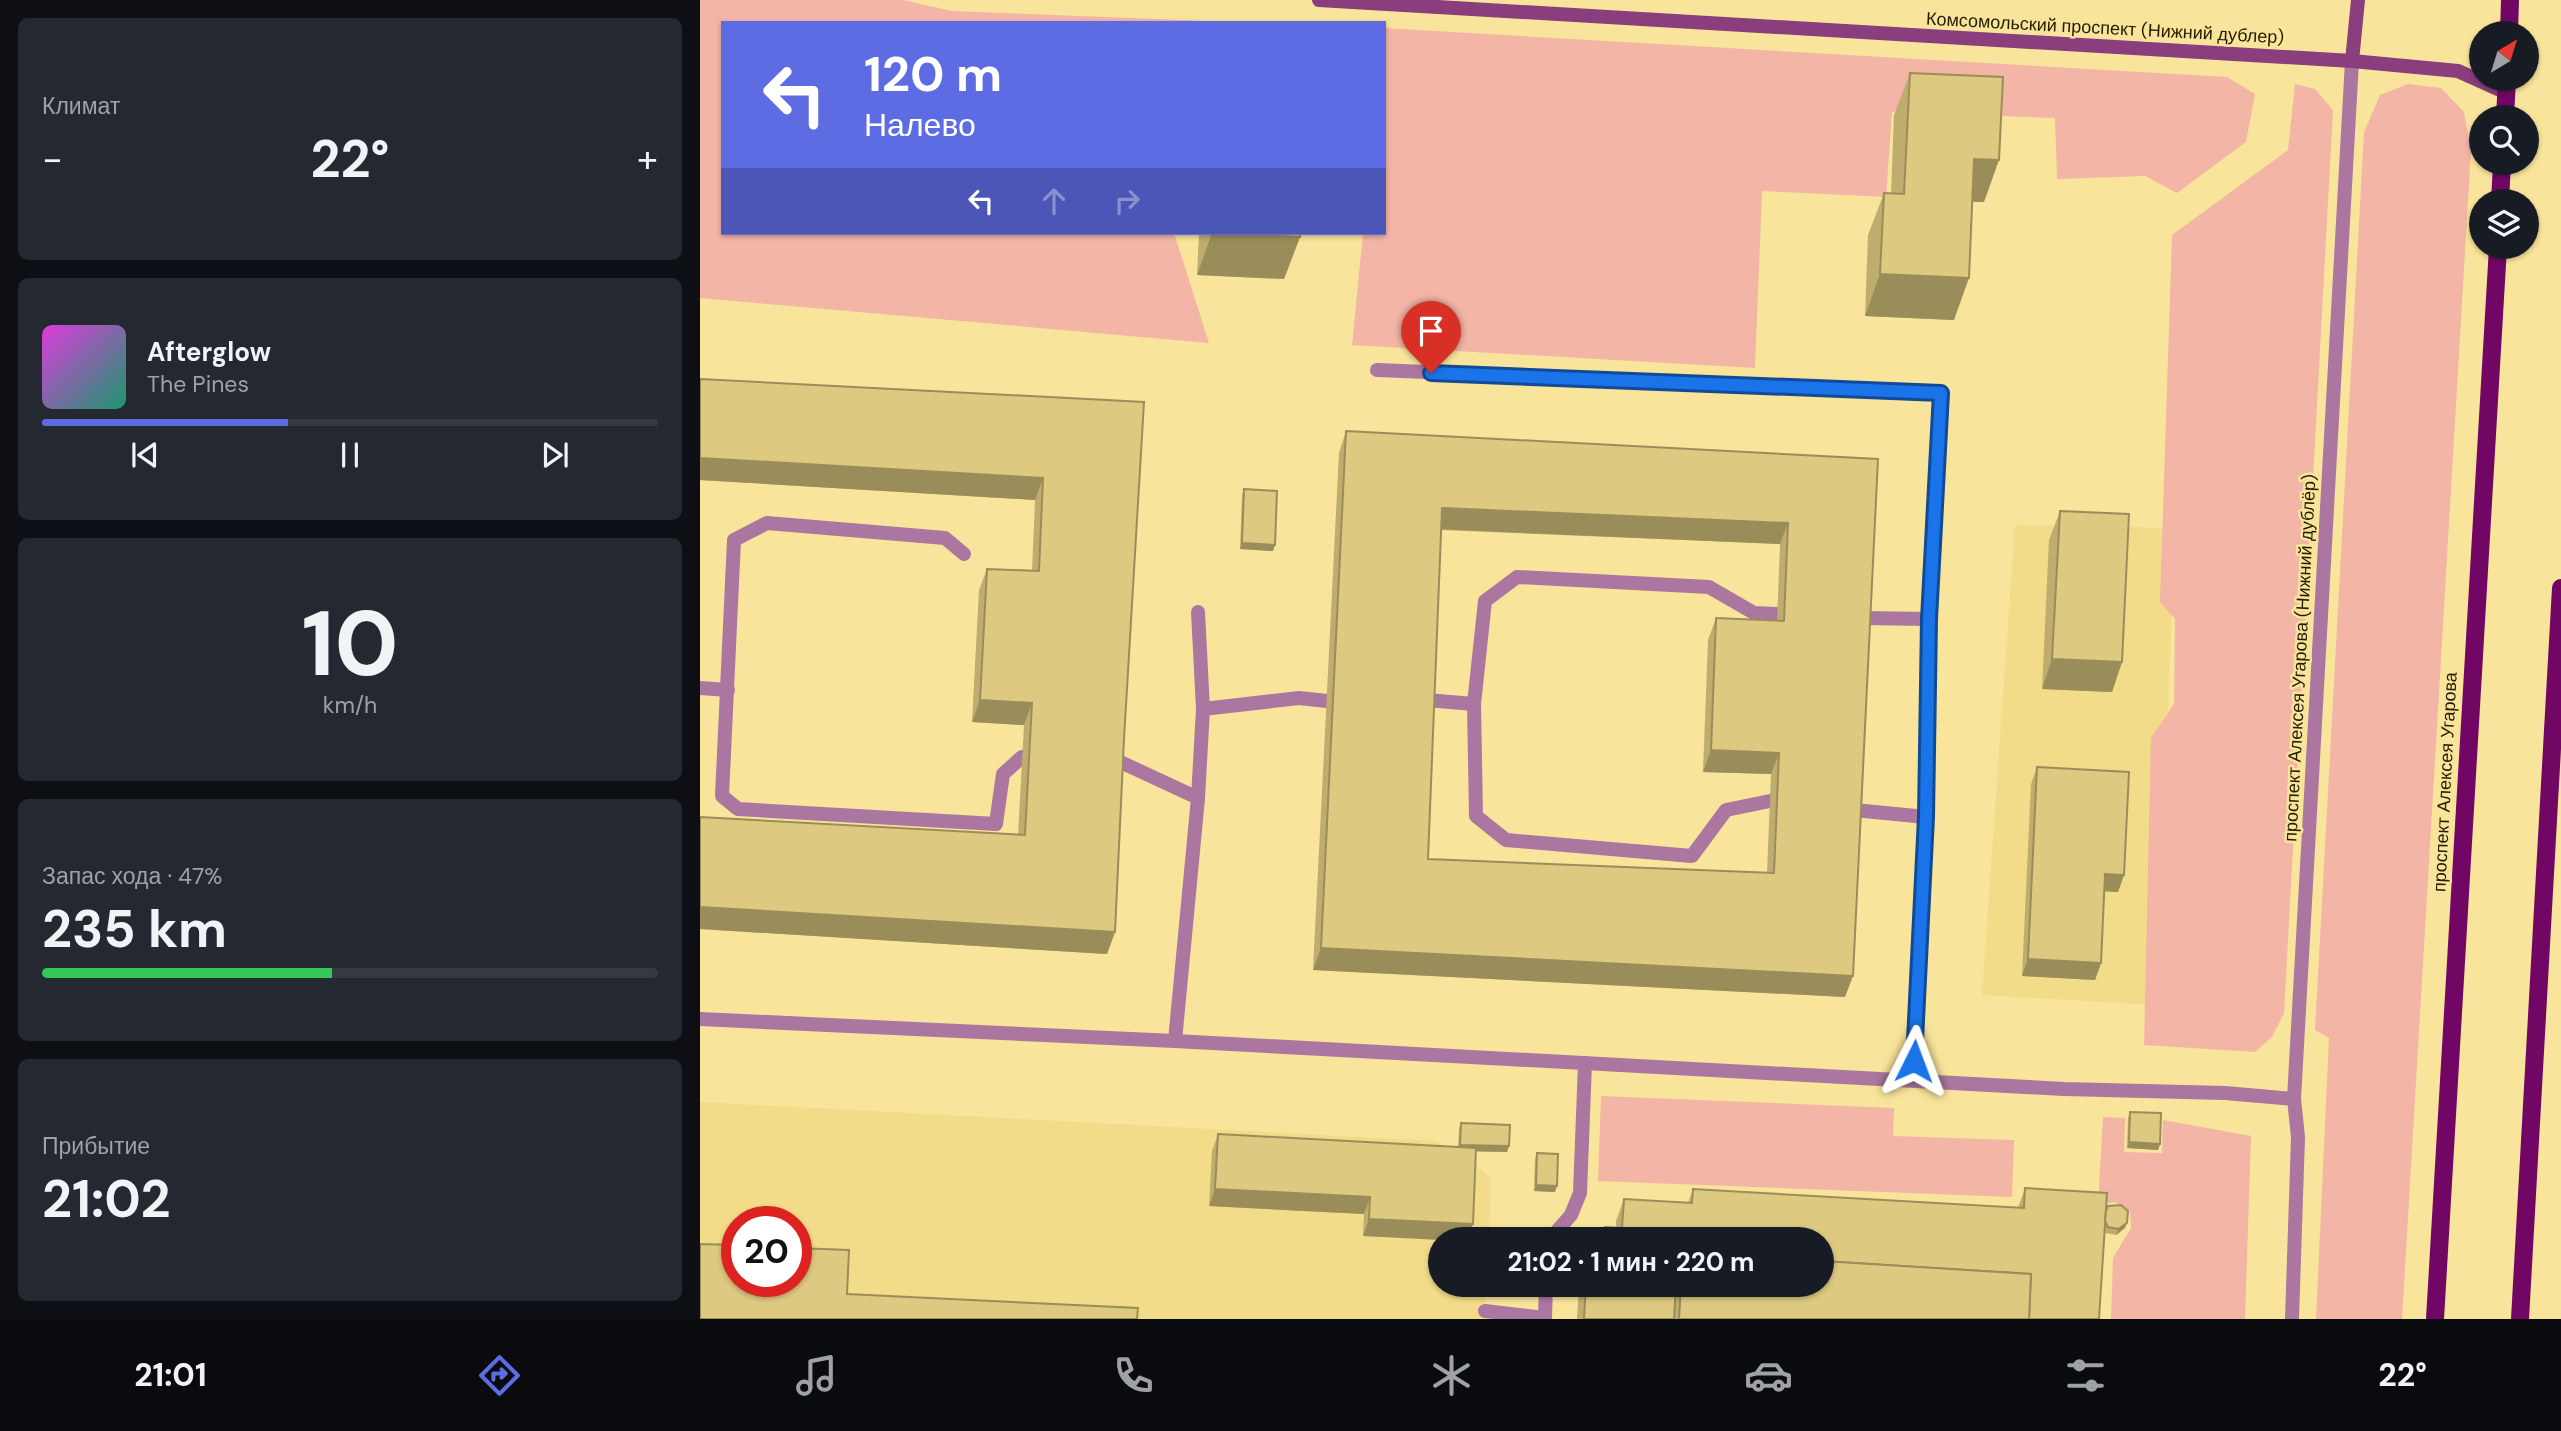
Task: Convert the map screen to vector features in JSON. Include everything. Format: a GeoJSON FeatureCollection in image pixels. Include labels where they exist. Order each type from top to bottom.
{"type":"FeatureCollection","features":[{"type":"Feature","properties":{"kind":"main road"},"geometry":{"type":"LineString","coordinates":[[2510,21],[2511,0]]}},
{"type":"Feature","properties":{"kind":"main road","name":"проспект Алексея Угарова"},"geometry":{"type":"LineString","coordinates":[[2435,1319],[2497,259]]}},
{"type":"Feature","properties":{"kind":"main road"},"geometry":{"type":"LineString","coordinates":[[2520,1319],[2561,588]]}},
{"type":"Feature","properties":{"kind":"street","name":"Комсомольский проспект (Нижний дублер)"},"geometry":{"type":"LineString","coordinates":[[1319,0],[2352,61],[2469,74]]}},
{"type":"Feature","properties":{"kind":"street","name":"проспект Алексея Угарова (Нижний дублёр)"},"geometry":{"type":"LineString","coordinates":[[2292,1319],[2298,1137],[2294,1099],[2352,61],[2358,0]]}},
{"type":"Feature","properties":{"kind":"street"},"geometry":{"type":"LineString","coordinates":[[1377,370],[1941,393],[1929,619],[1926,817],[1913,1080]]}},
{"type":"Feature","properties":{"kind":"street"},"geometry":{"type":"LineString","coordinates":[[964,554],[945,538],[766,523],[734,540],[722,796],[738,809],[996,824],[1003,774],[1022,757]]}},
{"type":"Feature","properties":{"kind":"street"},"geometry":{"type":"LineString","coordinates":[[1770,801],[1726,810],[1692,856],[1506,840],[1476,816],[1474,704],[1485,601],[1517,577],[1709,587],[1754,613],[1777,614]]}},
{"type":"Feature","properties":{"kind":"street"},"geometry":{"type":"LineString","coordinates":[[1175,1041],[1198,798],[1203,709],[1198,612]]}},
{"type":"Feature","properties":{"kind":"street"},"geometry":{"type":"LineString","coordinates":[[1864,618],[1929,619]]}},
{"type":"Feature","properties":{"kind":"street"},"geometry":{"type":"LineString","coordinates":[[700,688],[727,690]]}},
{"type":"Feature","properties":{"kind":"street"},"geometry":{"type":"LineString","coordinates":[[1203,709],[1299,698],[1327,701]]}},
{"type":"Feature","properties":{"kind":"street"},"geometry":{"type":"LineString","coordinates":[[1426,700],[1474,704]]}},
{"type":"Feature","properties":{"kind":"street"},"geometry":{"type":"LineString","coordinates":[[1116,760],[1198,798]]}},
{"type":"Feature","properties":{"kind":"street"},"geometry":{"type":"LineString","coordinates":[[1854,810],[1926,817]]}},
{"type":"Feature","properties":{"kind":"street"},"geometry":{"type":"LineString","coordinates":[[700,1019],[1175,1041],[2064,1089],[2225,1093],[2294,1099]]}},
{"type":"Feature","properties":{"kind":"street"},"geometry":{"type":"LineString","coordinates":[[1560,1227],[1571,1215],[1580,1193],[1585,1063]]}},
{"type":"Feature","properties":{"kind":"street"},"geometry":{"type":"LineString","coordinates":[[1485,1311],[1545,1318],[1546,1297]]}},
{"type":"Feature","properties":{"kind":"shaded area"},"geometry":{"type":"Polygon","coordinates":[[[700,0],[903,0],[952,11],[1207,21],[721,21],[721,235],[1175,235],[1209,343],[700,298],[700,0]]]}},
{"type":"Feature","properties":{"kind":"shaded area"},"geometry":{"type":"Polygon","coordinates":[[[1386,28],[2227,77],[2255,94],[2246,142],[2177,193],[2145,176],[2057,179],[2055,118],[1892,112],[1886,197],[1762,191],[1755,368],[1352,345],[1363,235],[1386,235],[1386,28]]]}},
{"type":"Feature","properties":{"kind":"shaded area"},"geometry":{"type":"Polygon","coordinates":[[[2295,84],[2315,89],[2333,110],[2284,1013],[2272,1037],[2255,1052],[2144,1045],[2151,738],[2174,704],[2175,619],[2160,602],[2172,235],[2288,150],[2295,84]]]}},
{"type":"Feature","properties":{"kind":"shaded area"},"geometry":{"type":"Polygon","coordinates":[[[2408,84],[2441,88],[2464,112],[2469,139],[2470,175],[2402,1319],[2316,1319],[2329,1038],[2315,1030],[2364,132],[2380,95],[2408,84]]]}},
{"type":"Feature","properties":{"kind":"shaded area"},"geometry":{"type":"Polygon","coordinates":[[[2015,525],[2175,528],[2157,1005],[1982,995],[2015,525]]]}},
{"type":"Feature","properties":{"kind":"shaded area"},"geometry":{"type":"Polygon","coordinates":[[[1601,1096],[1894,1108],[1893,1136],[2014,1140],[2012,1197],[1598,1181],[1601,1096]]]}},
{"type":"Feature","properties":{"kind":"shaded area"},"geometry":{"type":"Polygon","coordinates":[[[700,1102],[1436,1141],[1469,1157],[1491,1179],[1489,1227],[1428,1227],[1428,1297],[1486,1297],[1485,1319],[700,1319],[700,1102]]]}},
{"type":"Feature","properties":{"kind":"shaded area"},"geometry":{"type":"Polygon","coordinates":[[[2103,1117],[2125,1118],[2124,1152],[2162,1153],[2163,1120],[2251,1136],[2245,1319],[2111,1319],[2113,1258],[2131,1228],[2130,1211],[2115,1202],[2098,1205],[2103,1117]]]}},
{"type":"Feature","properties":{"kind":"building"},"geometry":{"type":"Polygon","coordinates":[[[1910,73],[2003,77],[1999,160],[1974,159],[1969,278],[1880,274],[1884,193],[1904,194],[1910,73]]]}},
{"type":"Feature","properties":{"kind":"building"},"geometry":{"type":"Polygon","coordinates":[[[1258,235],[1300,235],[1300,237],[1258,235]]]}},
{"type":"Feature","properties":{"kind":"building"},"geometry":{"type":"Polygon","coordinates":[[[700,379],[1144,402],[1115,932],[700,907],[700,817],[1025,835],[1032,703],[980,700],[987,569],[1039,571],[1043,478],[700,458],[700,379]]]}},
{"type":"Feature","properties":{"kind":"building"},"geometry":{"type":"Polygon","coordinates":[[[1346,431],[1878,459],[1853,976],[1321,948],[1346,431]],[[1442,508],[1428,859],[1774,873],[1779,753],[1711,750],[1716,618],[1784,621],[1788,523],[1442,508]]]}},
{"type":"Feature","properties":{"kind":"building"},"geometry":{"type":"Polygon","coordinates":[[[1244,489],[1277,491],[1275,545],[1242,543],[1244,489]]]}},
{"type":"Feature","properties":{"kind":"building"},"geometry":{"type":"Polygon","coordinates":[[[2060,511],[2129,514],[2122,662],[2052,659],[2060,511]]]}},
{"type":"Feature","properties":{"kind":"building"},"geometry":{"type":"Polygon","coordinates":[[[2037,767],[2129,772],[2124,875],[2105,874],[2101,963],[2028,959],[2037,767]]]}},
{"type":"Feature","properties":{"kind":"building"},"geometry":{"type":"Polygon","coordinates":[[[2130,1112],[2161,1113],[2160,1144],[2129,1142],[2130,1112]]]}},
{"type":"Feature","properties":{"kind":"building"},"geometry":{"type":"Polygon","coordinates":[[[1461,1123],[1510,1125],[1509,1146],[1460,1145],[1461,1123]]]}},
{"type":"Feature","properties":{"kind":"building"},"geometry":{"type":"Polygon","coordinates":[[[1218,1134],[1476,1148],[1473,1224],[1369,1219],[1370,1197],[1215,1189],[1218,1134]]]}},
{"type":"Feature","properties":{"kind":"building"},"geometry":{"type":"Polygon","coordinates":[[[1537,1153],[1558,1154],[1557,1186],[1536,1185],[1537,1153]]]}},
{"type":"Feature","properties":{"kind":"building"},"geometry":{"type":"Polygon","coordinates":[[[2025,1188],[2107,1193],[2099,1319],[2029,1319],[2031,1274],[1834,1262],[1834,1227],[1622,1227],[1624,1199],[1692,1203],[1693,1189],[2024,1208],[2025,1188]]]}},
{"type":"Feature","properties":{"kind":"building"},"geometry":{"type":"Polygon","coordinates":[[[2121,1205],[2128,1211],[2127,1223],[2118,1229],[2108,1227],[2105,1221],[2108,1206],[2121,1205]]]}},
{"type":"Feature","properties":{"kind":"building"},"geometry":{"type":"Polygon","coordinates":[[[700,1244],[721,1245],[721,1297],[812,1297],[812,1249],[849,1250],[847,1294],[1138,1308],[1137,1319],[700,1319],[700,1244]]]}},
{"type":"Feature","properties":{"kind":"building"},"geometry":{"type":"Polygon","coordinates":[[[1834,1262],[2031,1274],[2029,1319],[1679,1319],[1680,1297],[1834,1297],[1834,1262]]]}},
{"type":"Feature","properties":{"kind":"building"},"geometry":{"type":"Polygon","coordinates":[[[1585,1297],[1675,1297],[1674,1319],[1584,1319],[1585,1297]]]}},
{"type":"Feature","properties":{"kind":"route"},"geometry":{"type":"LineString","coordinates":[[1431,373],[1941,393],[1929,619],[1926,817],[1914,1061]]}}]}
